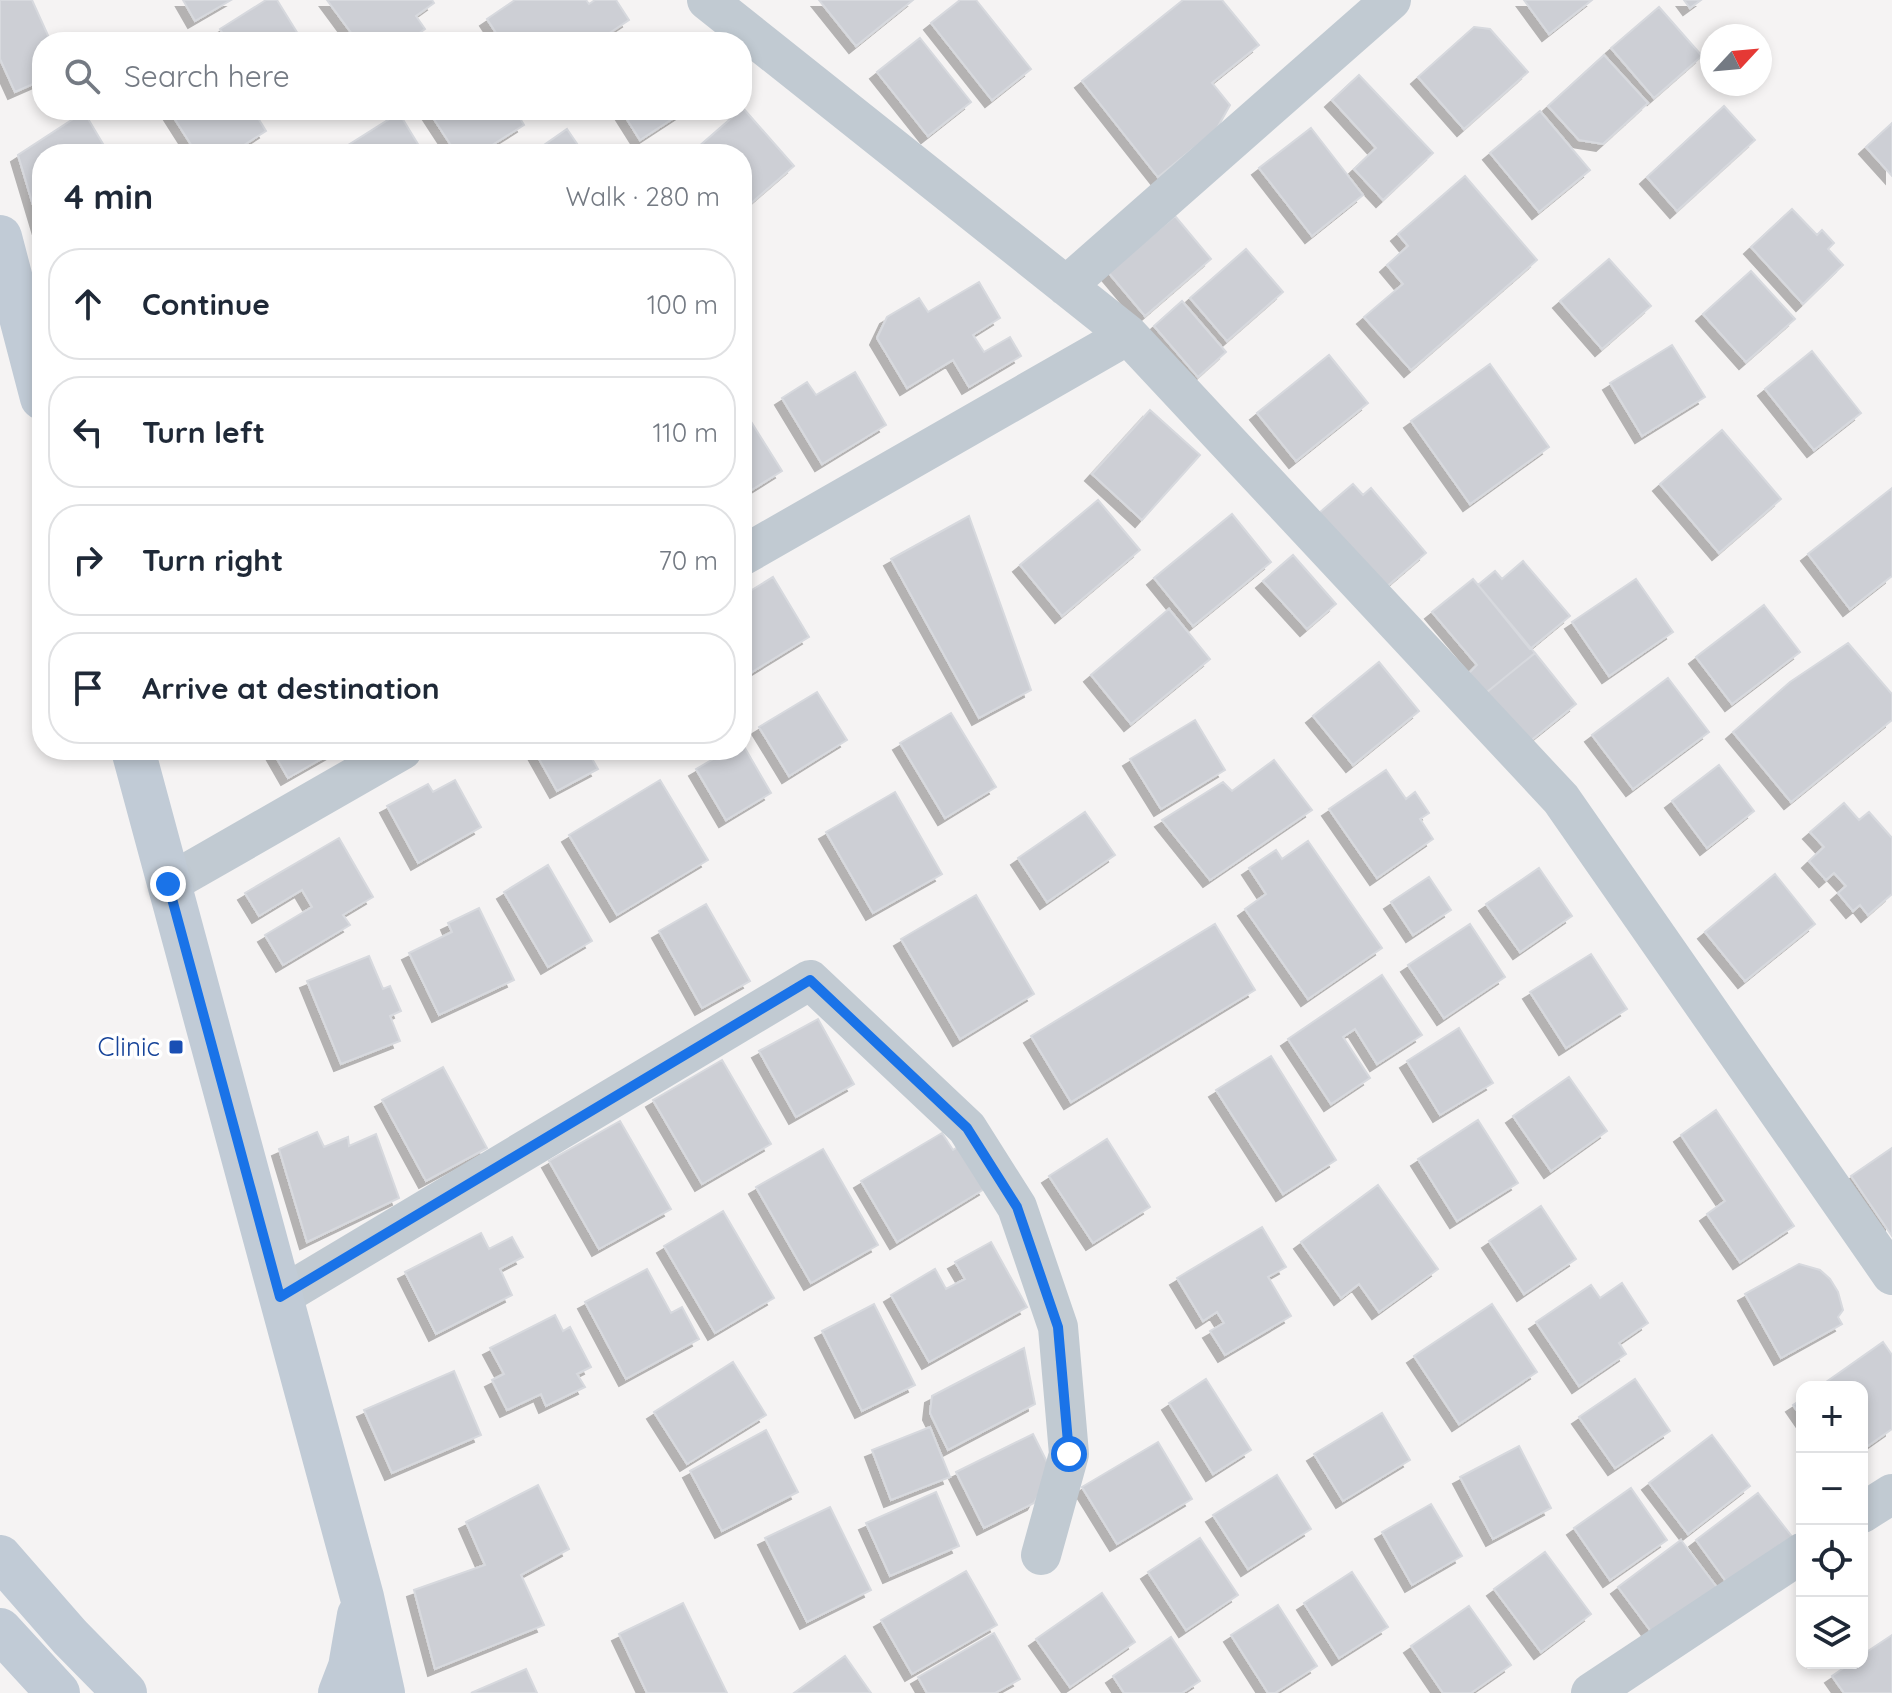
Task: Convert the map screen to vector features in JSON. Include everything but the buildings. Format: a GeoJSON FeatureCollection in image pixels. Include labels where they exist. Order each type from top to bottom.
{"type":"FeatureCollection","features":[{"type":"Feature","properties":{"kind":"street"},"geometry":{"type":"LineString","coordinates":[[707,0],[747,32]]}},
{"type":"Feature","properties":{"kind":"street"},"geometry":{"type":"LineString","coordinates":[[1066,286],[1391,0]]}},
{"type":"Feature","properties":{"kind":"street"},"geometry":{"type":"LineString","coordinates":[[752,36],[1128,335],[1561,799],[1892,1275]]}},
{"type":"Feature","properties":{"kind":"street"},"geometry":{"type":"LineString","coordinates":[[0,237],[32,360]]}},
{"type":"Feature","properties":{"kind":"street"},"geometry":{"type":"LineString","coordinates":[[752,550],[1128,335]]}},
{"type":"Feature","properties":{"kind":"street"},"geometry":{"type":"LineString","coordinates":[[136,760],[362,1597],[383,1693]]}},
{"type":"Feature","properties":{"kind":"street"},"geometry":{"type":"LineString","coordinates":[[168,884],[385,760]]}},
{"type":"Feature","properties":{"kind":"street"},"geometry":{"type":"LineString","coordinates":[[280,1297],[810,980],[967,1128],[1017,1207],[1058,1327],[1069,1454],[1041,1555]]}},
{"type":"Feature","properties":{"kind":"street"},"geometry":{"type":"LineString","coordinates":[[1868,1509],[1892,1494]]}},
{"type":"Feature","properties":{"kind":"street"},"geometry":{"type":"LineString","coordinates":[[0,1557],[70,1637],[125,1693]]}},
{"type":"Feature","properties":{"kind":"street"},"geometry":{"type":"LineString","coordinates":[[1591,1693],[1796,1557]]}},
{"type":"Feature","properties":{"kind":"street"},"geometry":{"type":"LineString","coordinates":[[340,1693],[350,1667],[362,1597]]}},
{"type":"Feature","properties":{"kind":"street"},"geometry":{"type":"LineString","coordinates":[[0,1630],[58,1693]]}},
{"type":"Feature","properties":{"kind":"place","name":"Clinic"},"geometry":{"type":"Point","coordinates":[176,1047]}},
{"type":"Feature","properties":{"kind":"route"},"geometry":{"type":"LineString","coordinates":[[168,884],[280,1297],[810,980],[967,1128],[1017,1207],[1058,1327],[1069,1454]]}}]}
